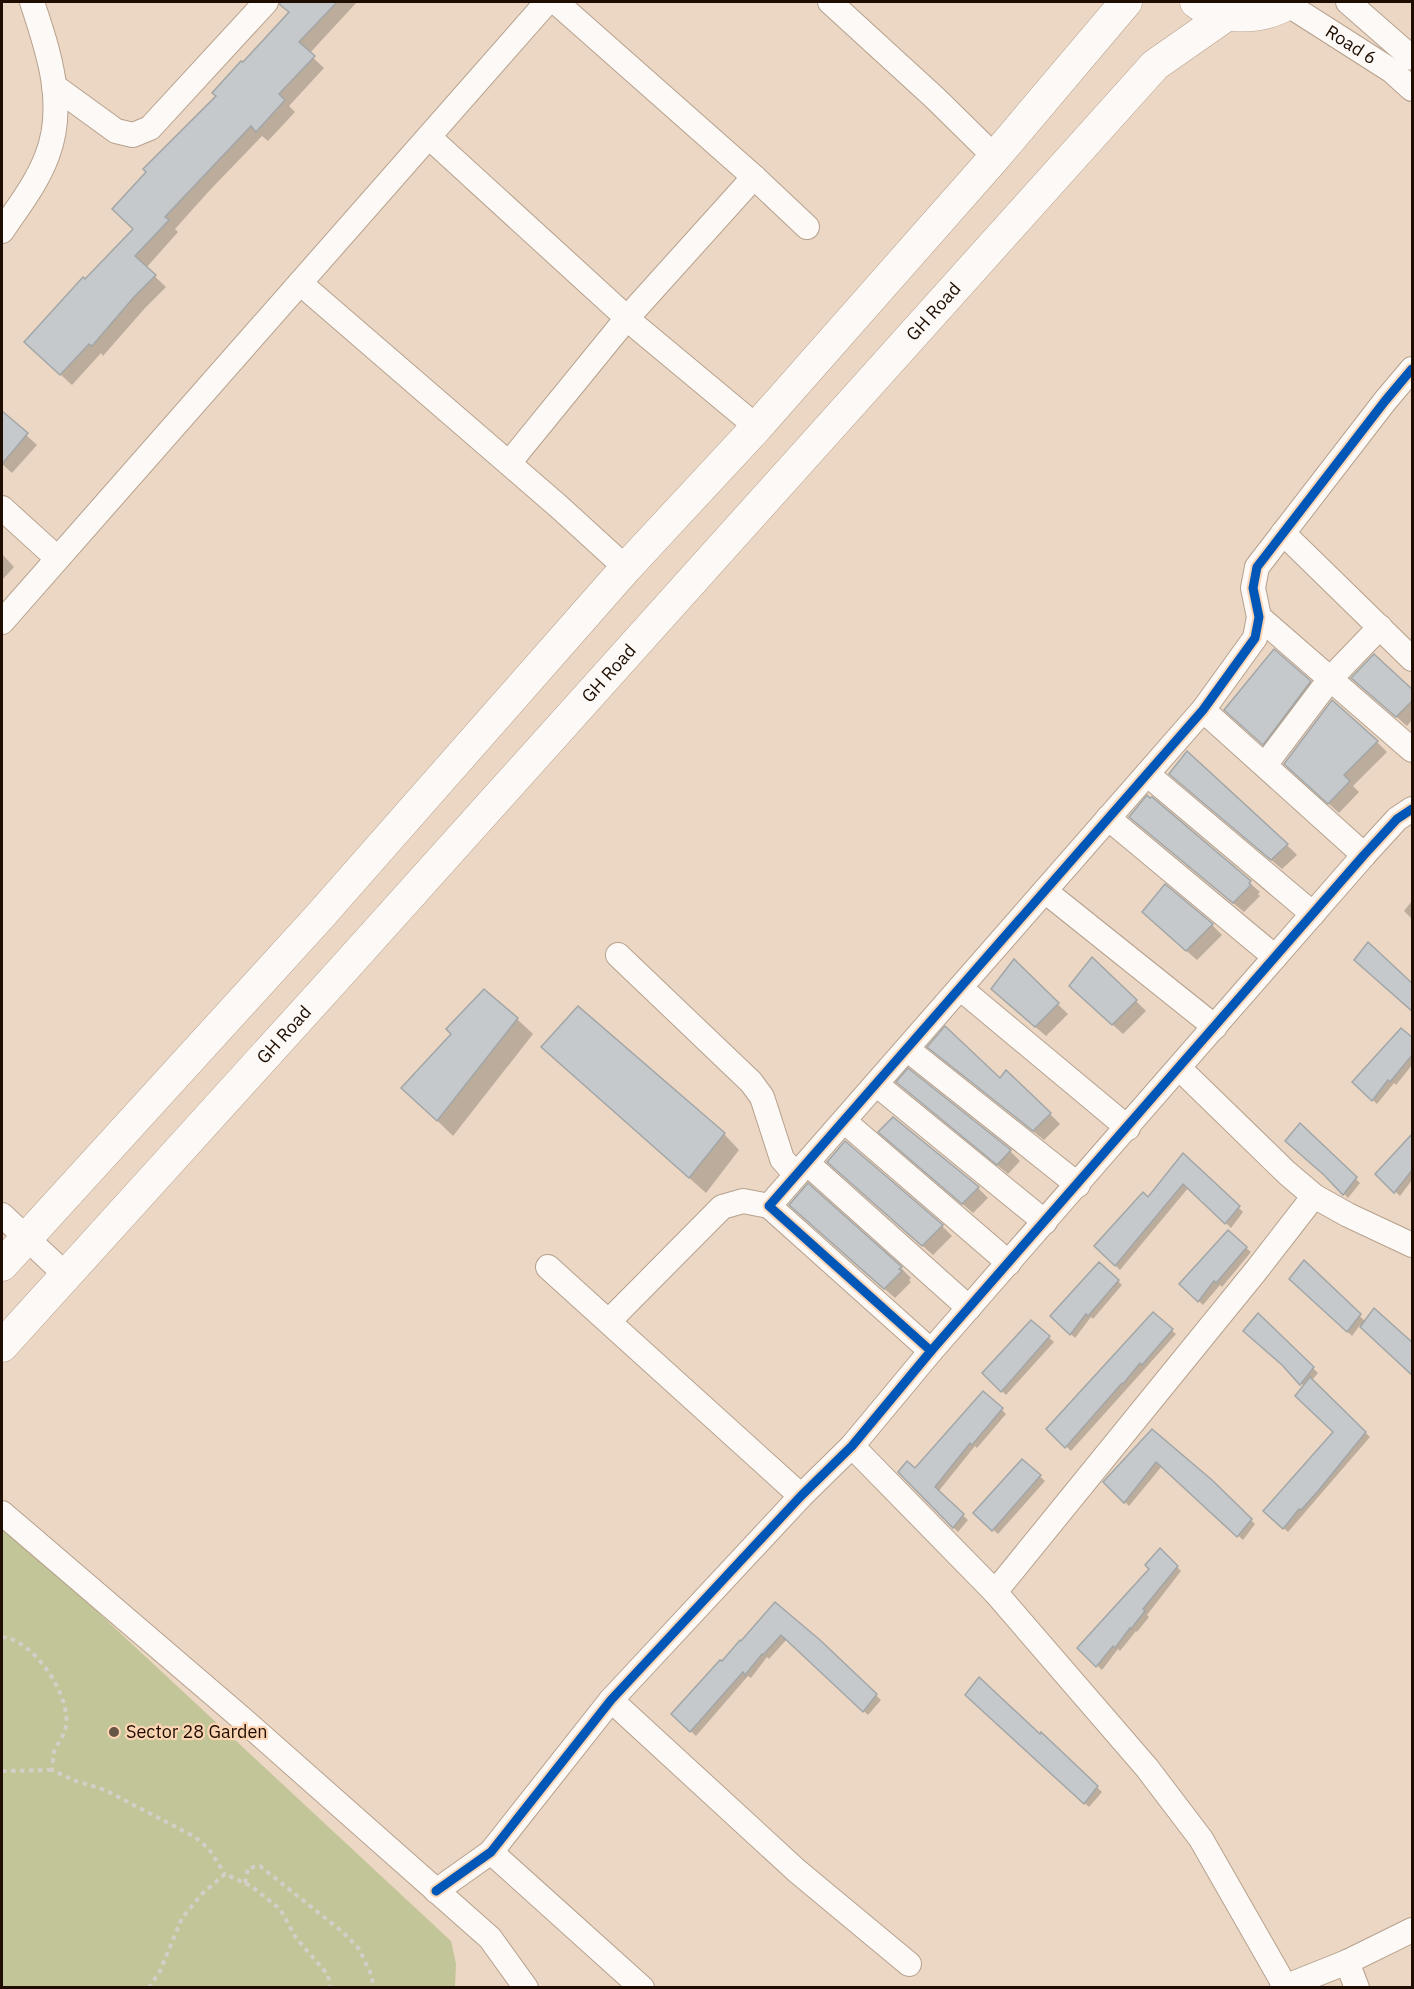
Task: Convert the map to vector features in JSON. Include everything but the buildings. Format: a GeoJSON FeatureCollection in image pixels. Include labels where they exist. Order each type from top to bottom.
{"type":"FeatureCollection","features":[{"type":"Feature","properties":{"kind":"main road"},"geometry":{"type":"LineString","coordinates":[[2,1266],[320,916],[626,568],[757,427],[995,157],[1126,2]]}},
{"type":"Feature","properties":{"kind":"main road"},"geometry":{"type":"LineString","coordinates":[[1197,2],[1228,14],[1248,15],[1268,12],[1288,3]]}},
{"type":"Feature","properties":{"kind":"main road","name":"GH Road"},"geometry":{"type":"LineString","coordinates":[[2,1346],[1155,65],[1228,14]]}},
{"type":"Feature","properties":{"kind":"street"},"geometry":{"type":"LineString","coordinates":[[2,231],[33,185],[48,154],[56,118],[50,55],[32,2]]}},
{"type":"Feature","properties":{"kind":"street"},"geometry":{"type":"LineString","coordinates":[[54,86],[116,131],[134,135],[150,128],[266,2]]}},
{"type":"Feature","properties":{"kind":"street"},"geometry":{"type":"LineString","coordinates":[[2,622],[547,2]]}},
{"type":"Feature","properties":{"kind":"street"},"geometry":{"type":"LineString","coordinates":[[556,2],[754,177],[807,227]]}},
{"type":"Feature","properties":{"kind":"street"},"geometry":{"type":"LineString","coordinates":[[830,2],[935,98],[995,157]]}},
{"type":"Feature","properties":{"kind":"street","name":"Road 6"},"geometry":{"type":"LineString","coordinates":[[1348,2],[1413,58]]}},
{"type":"Feature","properties":{"kind":"street","name":"Road 6"},"geometry":{"type":"LineString","coordinates":[[1288,3],[1392,71],[1413,89]]}},
{"type":"Feature","properties":{"kind":"street"},"geometry":{"type":"LineString","coordinates":[[429,137],[627,318],[757,427]]}},
{"type":"Feature","properties":{"kind":"street"},"geometry":{"type":"LineString","coordinates":[[508,463],[627,318],[754,177]]}},
{"type":"Feature","properties":{"kind":"street"},"geometry":{"type":"LineString","coordinates":[[300,283],[626,568]]}},
{"type":"Feature","properties":{"kind":"street"},"geometry":{"type":"LineString","coordinates":[[769,1206],[1203,710],[1255,638],[1259,617],[1252,588],[1257,567],[1385,401],[1413,369]]}},
{"type":"Feature","properties":{"kind":"street"},"geometry":{"type":"LineString","coordinates":[[2,508],[57,558]]}},
{"type":"Feature","properties":{"kind":"street"},"geometry":{"type":"LineString","coordinates":[[1283,533],[1413,659]]}},
{"type":"Feature","properties":{"kind":"street"},"geometry":{"type":"LineString","coordinates":[[1259,617],[1413,750]]}},
{"type":"Feature","properties":{"kind":"street"},"geometry":{"type":"LineString","coordinates":[[1265,765],[1330,679],[1380,627]]}},
{"type":"Feature","properties":{"kind":"street"},"geometry":{"type":"LineString","coordinates":[[1203,710],[1364,855]]}},
{"type":"Feature","properties":{"kind":"street"},"geometry":{"type":"LineString","coordinates":[[1147,774],[1313,914]]}},
{"type":"Feature","properties":{"kind":"street"},"geometry":{"type":"LineString","coordinates":[[436,1890],[491,1852],[610,1700],[801,1496],[852,1446],[969,1308],[1364,855],[1397,819],[1413,809]]}},
{"type":"Feature","properties":{"kind":"street"},"geometry":{"type":"LineString","coordinates":[[1108,818],[1275,957]]}},
{"type":"Feature","properties":{"kind":"street"},"geometry":{"type":"LineString","coordinates":[[1045,891],[1215,1027]]}},
{"type":"Feature","properties":{"kind":"street"},"geometry":{"type":"LineString","coordinates":[[618,955],[751,1082],[762,1097],[783,1159],[802,1169],[969,1308]]}},
{"type":"Feature","properties":{"kind":"street"},"geometry":{"type":"LineString","coordinates":[[960,988],[1128,1128]]}},
{"type":"Feature","properties":{"kind":"street"},"geometry":{"type":"LineString","coordinates":[[907,1049],[1078,1185]]}},
{"type":"Feature","properties":{"kind":"street"},"geometry":{"type":"LineString","coordinates":[[1179,1068],[1287,1173],[1314,1196],[1348,1215],[1413,1245]]}},
{"type":"Feature","properties":{"kind":"street"},"geometry":{"type":"LineString","coordinates":[[876,1084],[1045,1222]]}},
{"type":"Feature","properties":{"kind":"street"},"geometry":{"type":"LineString","coordinates":[[844,1121],[1009,1263]]}},
{"type":"Feature","properties":{"kind":"street"},"geometry":{"type":"LineString","coordinates":[[996,1592],[1314,1196]]}},
{"type":"Feature","properties":{"kind":"street"},"geometry":{"type":"LineString","coordinates":[[609,1321],[722,1207],[743,1201],[769,1206],[932,1351]]}},
{"type":"Feature","properties":{"kind":"street"},"geometry":{"type":"LineString","coordinates":[[2,1215],[66,1275]]}},
{"type":"Feature","properties":{"kind":"street"},"geometry":{"type":"LineString","coordinates":[[548,1267],[801,1496]]}},
{"type":"Feature","properties":{"kind":"street"},"geometry":{"type":"LineString","coordinates":[[852,1446],[996,1592],[1147,1768],[1201,1839],[1283,1987],[1347,1962],[1413,1930]]}},
{"type":"Feature","properties":{"kind":"street"},"geometry":{"type":"LineString","coordinates":[[2,1513],[239,1716],[490,1938],[526,1988]]}},
{"type":"Feature","properties":{"kind":"street"},"geometry":{"type":"LineString","coordinates":[[610,1700],[797,1871],[909,1964]]}},
{"type":"Feature","properties":{"kind":"street"},"geometry":{"type":"LineString","coordinates":[[491,1852],[642,1988]]}},
{"type":"Feature","properties":{"kind":"street"},"geometry":{"type":"LineString","coordinates":[[1347,1962],[1357,1988]]}},
{"type":"Feature","properties":{"kind":"path"},"geometry":{"type":"LineString","coordinates":[[2,1637],[11,1638],[33,1652],[48,1671],[64,1708],[66,1726],[54,1752],[52,1770]]}},
{"type":"Feature","properties":{"kind":"path"},"geometry":{"type":"LineString","coordinates":[[2,1771],[52,1770],[73,1780],[105,1790],[195,1837],[209,1849],[225,1874],[251,1886],[280,1909],[296,1938],[328,1975],[330,1988]]}},
{"type":"Feature","properties":{"kind":"path"},"geometry":{"type":"LineString","coordinates":[[245,1883],[248,1868],[260,1866],[306,1902],[359,1948],[371,1974],[374,1988]]}},
{"type":"Feature","properties":{"kind":"path"},"geometry":{"type":"LineString","coordinates":[[149,1988],[160,1971],[182,1918],[202,1894],[225,1874]]}},
{"type":"Feature","properties":{"kind":"green space","name":"Sector 28 Garden"},"geometry":{"type":"Polygon","coordinates":[[[2,1523],[451,1941],[456,1964],[455,1987],[2,1987],[2,1523]]]}},
{"type":"Feature","properties":{"kind":"cycle path"},"geometry":{"type":"LineString","coordinates":[[931,1351],[769,1206],[1203,710],[1255,638],[1259,617],[1253,588],[1257,567],[1412,369]]}},
{"type":"Feature","properties":{"kind":"cycle path"},"geometry":{"type":"LineString","coordinates":[[436,1891],[491,1852],[611,1700],[801,1496],[852,1446],[931,1351],[1364,855],[1397,819],[1412,809]]}},
{"type":"Feature","properties":{"kind":"place","name":"Sector 28 Garden"},"geometry":{"type":"Point","coordinates":[114,1732]}}]}
